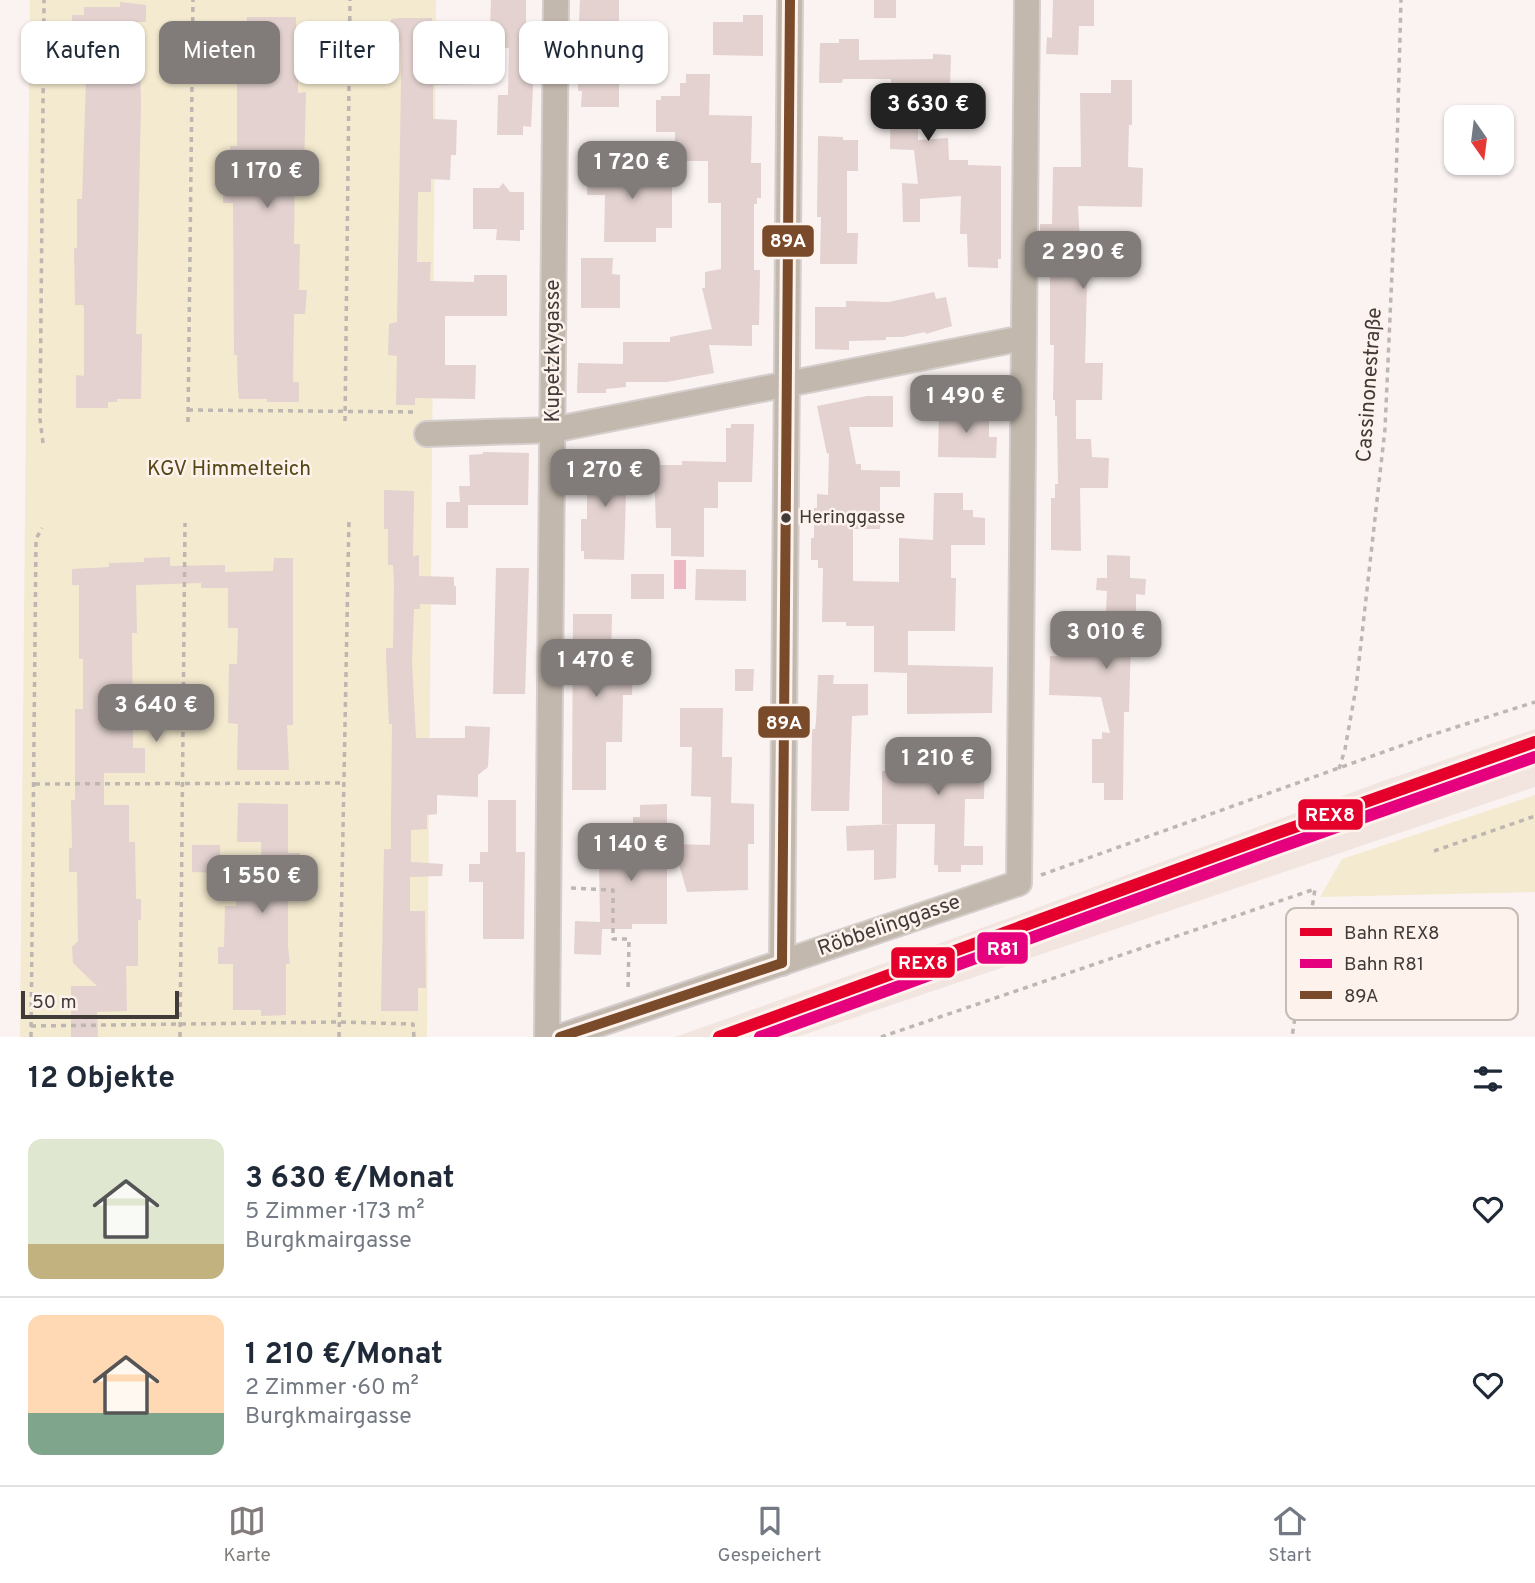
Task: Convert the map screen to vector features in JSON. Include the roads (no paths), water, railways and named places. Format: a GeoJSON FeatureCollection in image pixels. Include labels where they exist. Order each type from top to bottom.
{"type":"FeatureCollection","features":[{"type":"Feature","properties":{"kind":"street","name":"Kupetzkygasse"},"geometry":{"type":"LineString","coordinates":[[547,1037],[556,0]]}},
{"type":"Feature","properties":{"kind":"street"},"geometry":{"type":"LineString","coordinates":[[782,963],[790,0]]}},
{"type":"Feature","properties":{"kind":"street"},"geometry":{"type":"LineString","coordinates":[[423,428],[552,430],[1023,338],[1027,0]]}},
{"type":"Feature","properties":{"kind":"street","name":"Röbbelinggasse"},"geometry":{"type":"LineString","coordinates":[[560,1037],[1019,883],[1023,338]]}},
{"type":"Feature","properties":{"kind":"rail line","name":"REX8"},"geometry":{"type":"LineString","coordinates":[[719,1037],[1535,742]]}},
{"type":"Feature","properties":{"kind":"rail line","name":"R81"},"geometry":{"type":"LineString","coordinates":[[760,1037],[1535,757]]}},
{"type":"Feature","properties":{"kind":"place","name":"Heringgasse"},"geometry":{"type":"Point","coordinates":[786,518]}},
{"type":"Feature","properties":{"kind":"park label","name":"KGV Himmelteich"},"geometry":{"type":"Point","coordinates":[229,469]}}]}
